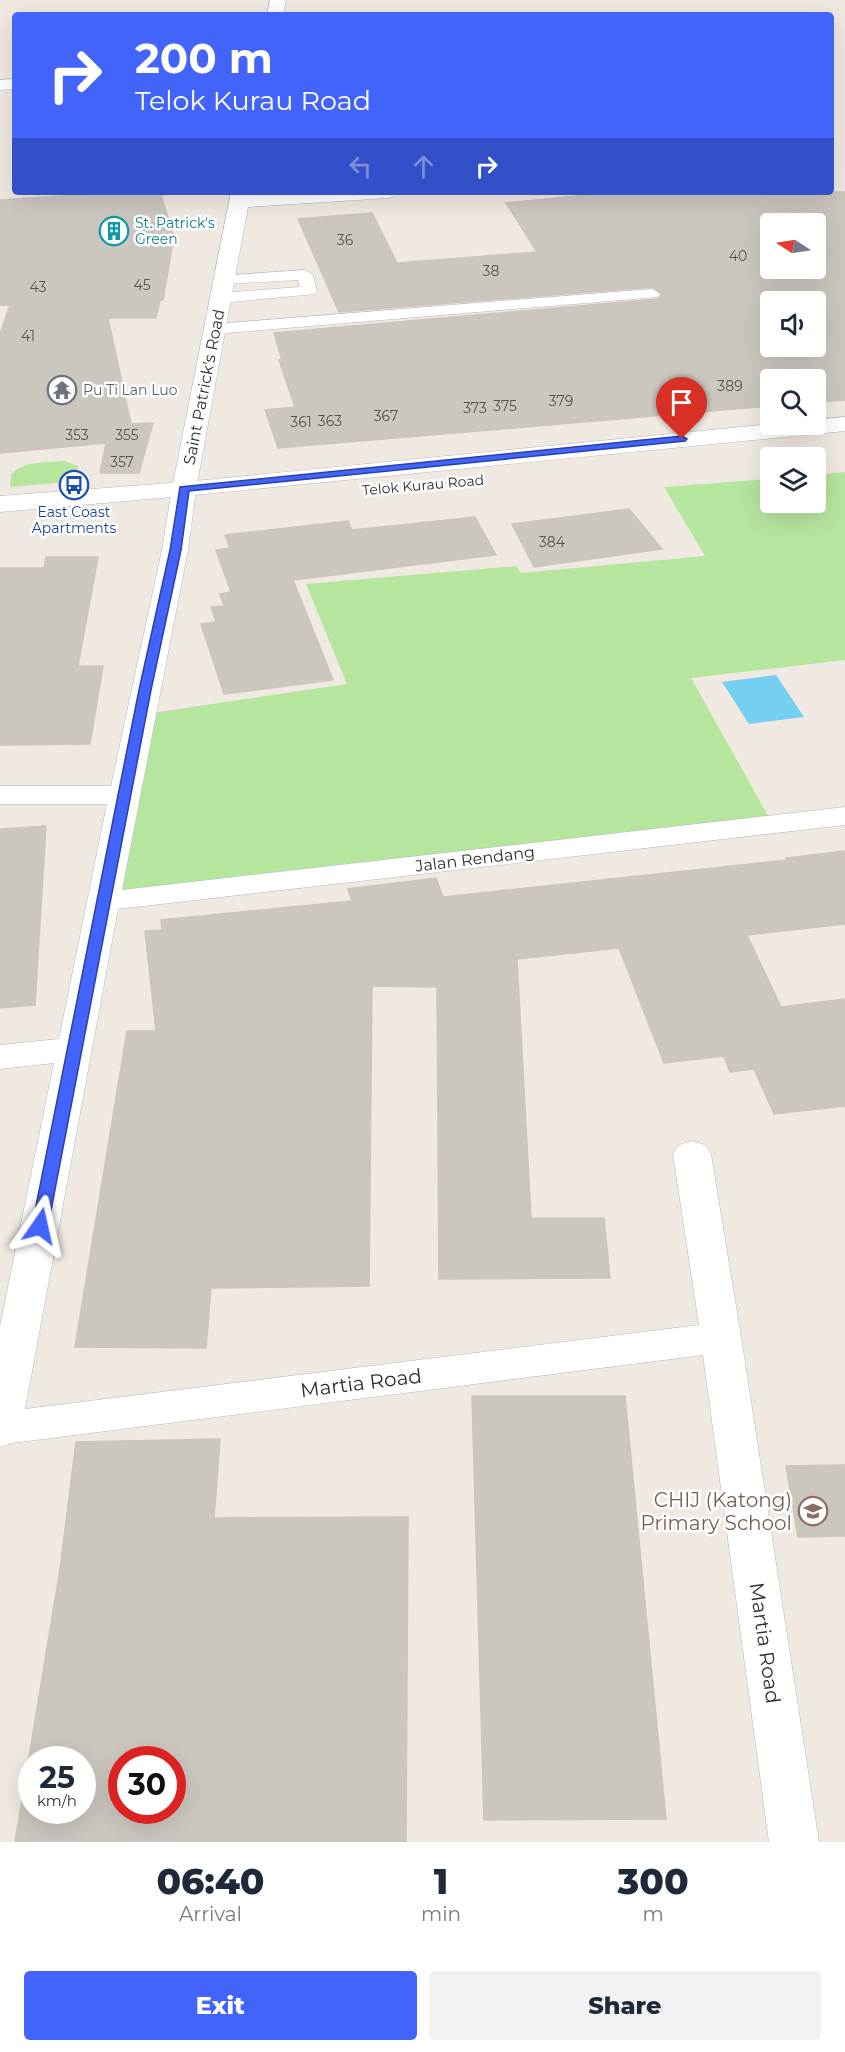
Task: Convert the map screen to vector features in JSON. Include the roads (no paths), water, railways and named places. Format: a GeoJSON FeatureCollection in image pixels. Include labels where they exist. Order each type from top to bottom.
{"type":"FeatureCollection","features":[{"type":"Feature","properties":{"kind":"street"},"geometry":{"type":"LineString","coordinates":[[240,197],[299,195]]}},
{"type":"Feature","properties":{"kind":"street","name":"Saint Patrick's Road"},"geometry":{"type":"LineString","coordinates":[[0,1428],[145,690],[175,550],[240,197]]}},
{"type":"Feature","properties":{"kind":"street","name":"Telok Kurau Road"},"geometry":{"type":"LineString","coordinates":[[0,523],[183,498],[845,424]]}},
{"type":"Feature","properties":{"kind":"street","name":"Telok Kurau Road"},"geometry":{"type":"LineString","coordinates":[[0,504],[183,498],[845,447]]}},
{"type":"Feature","properties":{"kind":"street"},"geometry":{"type":"LineString","coordinates":[[0,795],[126,795]]}},
{"type":"Feature","properties":{"kind":"street","name":"Jalan Rendang"},"geometry":{"type":"LineString","coordinates":[[104,900],[132,899],[845,816]]}},
{"type":"Feature","properties":{"kind":"street"},"geometry":{"type":"LineString","coordinates":[[0,1057],[75,1049]]}},
{"type":"Feature","properties":{"kind":"street","name":"Martia Road"},"geometry":{"type":"LineString","coordinates":[[692,1154],[721,1337],[794,1842]]}},
{"type":"Feature","properties":{"kind":"street","name":"Martia Road"},"geometry":{"type":"LineString","coordinates":[[0,1428],[721,1337]]}},
{"type":"Feature","properties":{"kind":"lane"},"geometry":{"type":"LineString","coordinates":[[215,329],[652,294]]}},
{"type":"Feature","properties":{"kind":"water"},"geometry":{"type":"Polygon","coordinates":[[[776,675],[804,717],[749,724],[722,682],[776,675]]]}},
{"type":"Feature","properties":{"kind":"place","name":"St. Patrick's Green"},"geometry":{"type":"Point","coordinates":[114,231]}},
{"type":"Feature","properties":{"kind":"place","name":"Pu Ti Lan Luo"},"geometry":{"type":"Point","coordinates":[62,390]}},
{"type":"Feature","properties":{"kind":"place","name":"East Coast Apartments"},"geometry":{"type":"Point","coordinates":[74,485]}},
{"type":"Feature","properties":{"kind":"place","name":"CHIJ (Katong) Primary School"},"geometry":{"type":"Point","coordinates":[813,1511]}}]}
